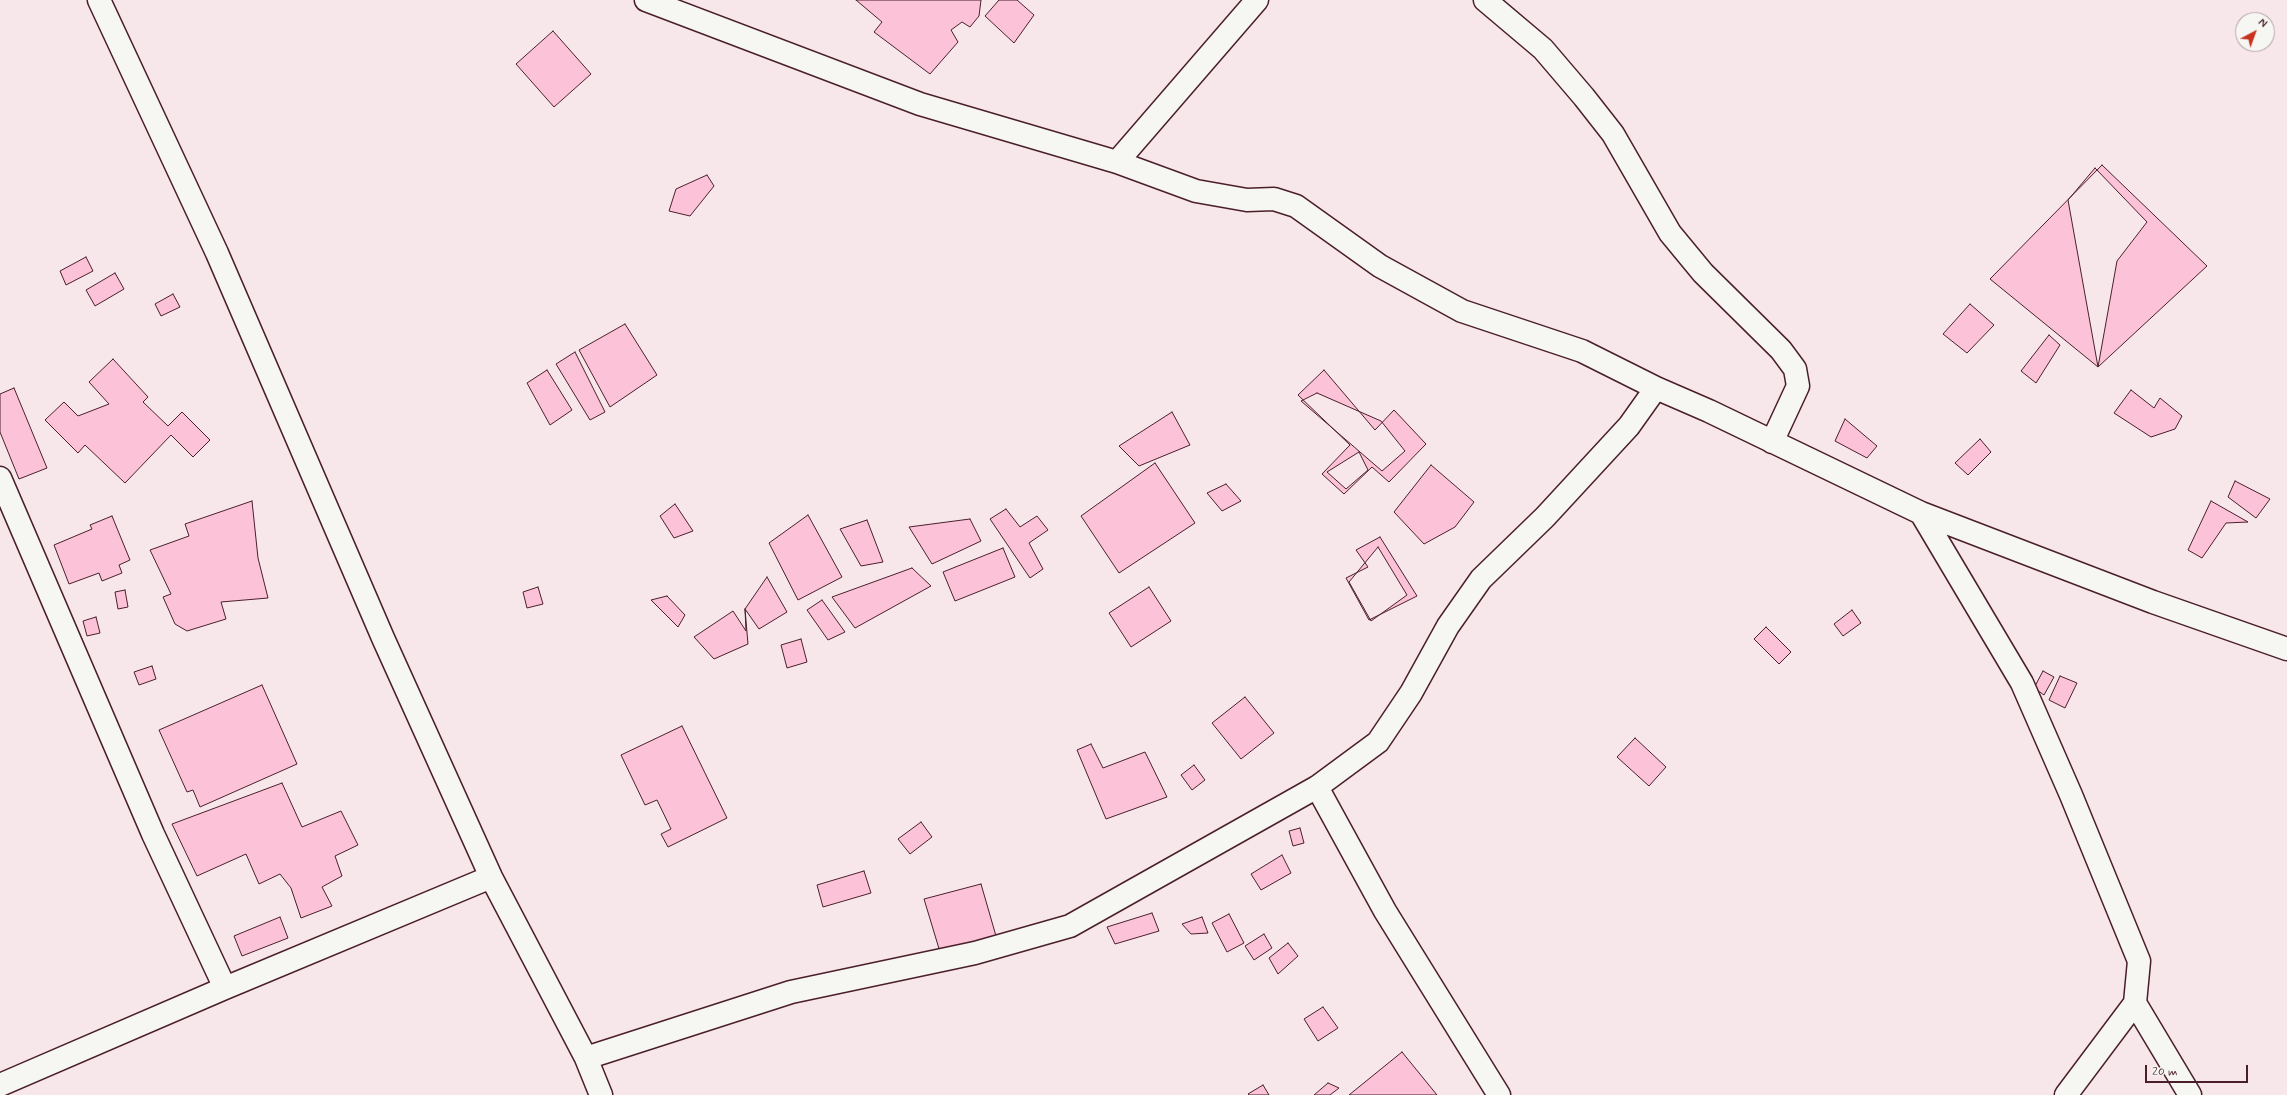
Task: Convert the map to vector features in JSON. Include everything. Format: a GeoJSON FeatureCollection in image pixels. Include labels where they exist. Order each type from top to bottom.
{"type":"FeatureCollection","features":[{"type":"Feature","properties":{"kind":"street"},"geometry":{"type":"LineString","coordinates":[[99,0],[218,253],[383,638],[491,877],[586,1058],[601,1095]]}},
{"type":"Feature","properties":{"kind":"street"},"geometry":{"type":"LineString","coordinates":[[646,0],[920,104],[1116,162],[1196,192],[1247,200],[1274,199],[1296,206],[1380,266],[1462,311],[1582,351],[1656,388],[1709,410],[1772,442],[1921,513],[2153,602],[2287,649]]}},
{"type":"Feature","properties":{"kind":"street"},"geometry":{"type":"LineString","coordinates":[[1116,162],[1257,0]]}},
{"type":"Feature","properties":{"kind":"street"},"geometry":{"type":"LineString","coordinates":[[1485,0],[1543,49],[1584,97],[1613,134],[1670,233],[1703,273],[1781,350],[1795,370],[1798,386],[1772,442]]}},
{"type":"Feature","properties":{"kind":"street"},"geometry":{"type":"LineString","coordinates":[[586,1058],[791,992],[974,953],[1070,926],[1317,787],[1378,742],[1411,693],[1448,626],[1481,579],[1550,512],[1629,426],[1656,388]]}},
{"type":"Feature","properties":{"kind":"street"},"geometry":{"type":"LineString","coordinates":[[0,478],[153,834],[225,988]]}},
{"type":"Feature","properties":{"kind":"street"},"geometry":{"type":"LineString","coordinates":[[1921,513],[2022,683],[2071,795],[2139,961],[2135,1003],[2066,1095]]}},
{"type":"Feature","properties":{"kind":"street"},"geometry":{"type":"LineString","coordinates":[[1317,787],[1386,911],[1499,1095]]}},
{"type":"Feature","properties":{"kind":"street"},"geometry":{"type":"LineString","coordinates":[[0,1086],[225,988],[491,877]]}},
{"type":"Feature","properties":{"kind":"street"},"geometry":{"type":"LineString","coordinates":[[2135,1003],[2190,1095]]}},
{"type":"Feature","properties":{"kind":"building"},"geometry":{"type":"Polygon","coordinates":[[[856,0],[981,0],[979,16],[970,27],[962,22],[951,30],[958,42],[930,74],[874,32],[882,22],[856,0]]]}},
{"type":"Feature","properties":{"kind":"building"},"geometry":{"type":"Polygon","coordinates":[[[999,0],[1017,0],[1034,15],[1014,43],[985,16],[999,0]]]}},
{"type":"Feature","properties":{"kind":"building"},"geometry":{"type":"Polygon","coordinates":[[[553,31],[591,74],[554,107],[516,64],[553,31]]]}},
{"type":"Feature","properties":{"kind":"building"},"geometry":{"type":"Polygon","coordinates":[[[2102,165],[2207,266],[2098,367],[1990,279],[2102,165]]]}},
{"type":"Feature","properties":{"kind":"building"},"geometry":{"type":"Polygon","coordinates":[[[2095,168],[2147,222],[2117,261],[2098,367],[2068,200],[2095,168]]]}},
{"type":"Feature","properties":{"kind":"building"},"geometry":{"type":"Polygon","coordinates":[[[707,175],[714,186],[690,216],[669,211],[676,189],[707,175]]]}},
{"type":"Feature","properties":{"kind":"building"},"geometry":{"type":"Polygon","coordinates":[[[86,257],[93,271],[66,285],[60,271],[86,257]]]}},
{"type":"Feature","properties":{"kind":"building"},"geometry":{"type":"Polygon","coordinates":[[[115,273],[124,289],[95,306],[86,290],[115,273]]]}},
{"type":"Feature","properties":{"kind":"building"},"geometry":{"type":"Polygon","coordinates":[[[173,294],[180,307],[161,316],[155,304],[173,294]]]}},
{"type":"Feature","properties":{"kind":"building"},"geometry":{"type":"Polygon","coordinates":[[[1970,304],[1994,325],[1967,353],[1943,334],[1970,304]]]}},
{"type":"Feature","properties":{"kind":"building"},"geometry":{"type":"Polygon","coordinates":[[[625,324],[657,375],[610,407],[579,350],[625,324]]]}},
{"type":"Feature","properties":{"kind":"building"},"geometry":{"type":"Polygon","coordinates":[[[2049,335],[2060,345],[2036,383],[2021,371],[2049,335]]]}},
{"type":"Feature","properties":{"kind":"building"},"geometry":{"type":"Polygon","coordinates":[[[575,352],[605,412],[590,420],[556,364],[575,352]]]}},
{"type":"Feature","properties":{"kind":"building"},"geometry":{"type":"Polygon","coordinates":[[[113,359],[148,397],[143,402],[168,426],[182,412],[210,440],[193,457],[171,435],[125,483],[85,445],[78,453],[45,420],[64,402],[78,416],[109,404],[89,382],[113,359]]]}},
{"type":"Feature","properties":{"kind":"building"},"geometry":{"type":"Polygon","coordinates":[[[547,370],[572,410],[550,425],[527,383],[547,370]]]}},
{"type":"Feature","properties":{"kind":"building"},"geometry":{"type":"Polygon","coordinates":[[[1324,370],[1375,430],[1394,410],[1426,444],[1389,482],[1372,467],[1344,494],[1322,474],[1350,445],[1298,395],[1324,370]]]}},
{"type":"Feature","properties":{"kind":"building"},"geometry":{"type":"Polygon","coordinates":[[[14,388],[47,468],[19,479],[0,432],[0,394],[14,388]]]}},
{"type":"Feature","properties":{"kind":"building"},"geometry":{"type":"Polygon","coordinates":[[[2131,390],[2154,408],[2160,398],[2182,416],[2175,429],[2151,437],[2114,413],[2131,390]]]}},
{"type":"Feature","properties":{"kind":"building"},"geometry":{"type":"Polygon","coordinates":[[[1317,393],[1381,421],[1405,451],[1382,471],[1301,401],[1317,393]]]}},
{"type":"Feature","properties":{"kind":"building"},"geometry":{"type":"Polygon","coordinates":[[[1172,412],[1190,445],[1139,466],[1119,446],[1172,412]]]}},
{"type":"Feature","properties":{"kind":"building"},"geometry":{"type":"Polygon","coordinates":[[[1845,419],[1877,446],[1867,458],[1835,441],[1845,419]]]}},
{"type":"Feature","properties":{"kind":"building"},"geometry":{"type":"Polygon","coordinates":[[[1980,439],[1991,452],[1968,475],[1955,463],[1980,439]]]}},
{"type":"Feature","properties":{"kind":"building"},"geometry":{"type":"Polygon","coordinates":[[[1359,452],[1368,470],[1346,489],[1327,472],[1359,452]]]}},
{"type":"Feature","properties":{"kind":"building"},"geometry":{"type":"Polygon","coordinates":[[[1155,463],[1195,523],[1119,573],[1081,516],[1155,463]]]}},
{"type":"Feature","properties":{"kind":"building"},"geometry":{"type":"Polygon","coordinates":[[[1431,465],[1474,502],[1455,527],[1424,544],[1394,512],[1431,465]]]}},
{"type":"Feature","properties":{"kind":"building"},"geometry":{"type":"Polygon","coordinates":[[[2235,481],[2270,499],[2256,518],[2228,497],[2235,481]]]}},
{"type":"Feature","properties":{"kind":"building"},"geometry":{"type":"Polygon","coordinates":[[[1226,484],[1241,501],[1222,511],[1207,493],[1226,484]]]}},
{"type":"Feature","properties":{"kind":"building"},"geometry":{"type":"Polygon","coordinates":[[[252,501],[258,558],[268,598],[221,602],[226,619],[187,631],[175,624],[163,597],[171,594],[150,550],[189,536],[185,524],[252,501]]]}},
{"type":"Feature","properties":{"kind":"building"},"geometry":{"type":"Polygon","coordinates":[[[2211,501],[2248,522],[2226,523],[2202,558],[2188,550],[2211,501]]]}},
{"type":"Feature","properties":{"kind":"building"},"geometry":{"type":"Polygon","coordinates":[[[675,504],[693,531],[674,538],[660,516],[675,504]]]}},
{"type":"Feature","properties":{"kind":"building"},"geometry":{"type":"Polygon","coordinates":[[[1006,509],[1020,527],[1037,516],[1048,530],[1029,543],[1043,569],[1030,578],[990,519],[1006,509]]]}},
{"type":"Feature","properties":{"kind":"building"},"geometry":{"type":"Polygon","coordinates":[[[808,515],[842,577],[798,600],[769,543],[808,515]]]}},
{"type":"Feature","properties":{"kind":"building"},"geometry":{"type":"Polygon","coordinates":[[[112,516],[130,560],[119,565],[122,573],[102,581],[99,573],[69,584],[54,545],[92,529],[90,525],[112,516]]]}},
{"type":"Feature","properties":{"kind":"building"},"geometry":{"type":"Polygon","coordinates":[[[970,519],[981,541],[932,564],[909,527],[970,519]]]}},
{"type":"Feature","properties":{"kind":"building"},"geometry":{"type":"Polygon","coordinates":[[[867,520],[883,562],[861,566],[840,529],[867,520]]]}},
{"type":"Feature","properties":{"kind":"building"},"geometry":{"type":"Polygon","coordinates":[[[1380,537],[1417,596],[1369,620],[1346,578],[1368,567],[1356,550],[1380,537]]]}},
{"type":"Feature","properties":{"kind":"building"},"geometry":{"type":"Polygon","coordinates":[[[1378,547],[1407,595],[1371,621],[1349,582],[1378,547]]]}},
{"type":"Feature","properties":{"kind":"building"},"geometry":{"type":"Polygon","coordinates":[[[1003,548],[1015,577],[955,601],[943,572],[1003,548]]]}},
{"type":"Feature","properties":{"kind":"building"},"geometry":{"type":"Polygon","coordinates":[[[912,568],[931,586],[855,628],[832,597],[912,568]]]}},
{"type":"Feature","properties":{"kind":"building"},"geometry":{"type":"Polygon","coordinates":[[[767,577],[787,612],[759,629],[745,609],[767,577]]]}},
{"type":"Feature","properties":{"kind":"building"},"geometry":{"type":"Polygon","coordinates":[[[538,587],[543,604],[527,608],[523,592],[538,587]]]}},
{"type":"Feature","properties":{"kind":"building"},"geometry":{"type":"Polygon","coordinates":[[[1149,587],[1171,621],[1131,647],[1109,613],[1149,587]]]}},
{"type":"Feature","properties":{"kind":"building"},"geometry":{"type":"Polygon","coordinates":[[[125,590],[128,607],[118,609],[115,592],[125,590]]]}},
{"type":"Feature","properties":{"kind":"building"},"geometry":{"type":"Polygon","coordinates":[[[667,596],[685,615],[678,627],[651,600],[667,596]]]}},
{"type":"Feature","properties":{"kind":"building"},"geometry":{"type":"Polygon","coordinates":[[[822,600],[845,632],[828,640],[807,610],[822,600]]]}},
{"type":"Feature","properties":{"kind":"building"},"geometry":{"type":"Polygon","coordinates":[[[745,609],[748,644],[714,659],[694,637],[733,611],[746,631],[745,609]]]}},
{"type":"Feature","properties":{"kind":"building"},"geometry":{"type":"Polygon","coordinates":[[[1852,610],[1861,623],[1843,636],[1834,624],[1852,610]]]}},
{"type":"Feature","properties":{"kind":"building"},"geometry":{"type":"Polygon","coordinates":[[[96,617],[100,633],[87,636],[83,621],[96,617]]]}},
{"type":"Feature","properties":{"kind":"building"},"geometry":{"type":"Polygon","coordinates":[[[1766,627],[1791,652],[1779,664],[1754,639],[1766,627]]]}},
{"type":"Feature","properties":{"kind":"building"},"geometry":{"type":"Polygon","coordinates":[[[801,639],[807,662],[787,668],[781,645],[801,639]]]}},
{"type":"Feature","properties":{"kind":"building"},"geometry":{"type":"Polygon","coordinates":[[[152,666],[156,679],[139,685],[134,672],[152,666]]]}},
{"type":"Feature","properties":{"kind":"building"},"geometry":{"type":"Polygon","coordinates":[[[2043,671],[2054,677],[2044,695],[2034,688],[2043,671]]]}},
{"type":"Feature","properties":{"kind":"building"},"geometry":{"type":"Polygon","coordinates":[[[2060,676],[2077,683],[2065,708],[2049,700],[2060,676]]]}},
{"type":"Feature","properties":{"kind":"building"},"geometry":{"type":"Polygon","coordinates":[[[262,685],[297,764],[200,807],[193,790],[187,792],[159,730],[262,685]]]}},
{"type":"Feature","properties":{"kind":"building"},"geometry":{"type":"Polygon","coordinates":[[[1245,697],[1274,733],[1241,759],[1212,723],[1245,697]]]}},
{"type":"Feature","properties":{"kind":"building"},"geometry":{"type":"Polygon","coordinates":[[[682,726],[727,818],[668,847],[661,834],[671,829],[657,800],[645,805],[621,755],[682,726]]]}},
{"type":"Feature","properties":{"kind":"building"},"geometry":{"type":"Polygon","coordinates":[[[1635,738],[1666,767],[1649,786],[1617,757],[1635,738]]]}},
{"type":"Feature","properties":{"kind":"building"},"geometry":{"type":"Polygon","coordinates":[[[1091,744],[1103,768],[1145,752],[1167,797],[1106,819],[1077,750],[1091,744]]]}},
{"type":"Feature","properties":{"kind":"building"},"geometry":{"type":"Polygon","coordinates":[[[1194,765],[1205,780],[1192,790],[1181,775],[1194,765]]]}},
{"type":"Feature","properties":{"kind":"building"},"geometry":{"type":"Polygon","coordinates":[[[282,783],[302,827],[341,811],[358,845],[335,856],[342,876],[322,887],[332,906],[301,918],[291,888],[280,874],[259,884],[246,854],[197,876],[172,824],[282,783]]]}},
{"type":"Feature","properties":{"kind":"building"},"geometry":{"type":"Polygon","coordinates":[[[921,822],[932,837],[910,854],[898,839],[921,822]]]}},
{"type":"Feature","properties":{"kind":"building"},"geometry":{"type":"Polygon","coordinates":[[[1300,828],[1304,843],[1293,846],[1289,831],[1300,828]]]}},
{"type":"Feature","properties":{"kind":"building"},"geometry":{"type":"Polygon","coordinates":[[[1282,855],[1291,873],[1261,890],[1251,874],[1282,855]]]}},
{"type":"Feature","properties":{"kind":"building"},"geometry":{"type":"Polygon","coordinates":[[[864,871],[871,893],[823,907],[817,885],[864,871]]]}},
{"type":"Feature","properties":{"kind":"building"},"geometry":{"type":"Polygon","coordinates":[[[981,884],[996,936],[940,952],[924,899],[981,884]]]}},
{"type":"Feature","properties":{"kind":"building"},"geometry":{"type":"Polygon","coordinates":[[[1152,913],[1159,931],[1115,944],[1107,927],[1152,913]]]}},
{"type":"Feature","properties":{"kind":"building"},"geometry":{"type":"Polygon","coordinates":[[[1229,914],[1244,943],[1227,952],[1212,923],[1229,914]]]}},
{"type":"Feature","properties":{"kind":"building"},"geometry":{"type":"Polygon","coordinates":[[[280,917],[288,938],[242,956],[234,936],[280,917]]]}},
{"type":"Feature","properties":{"kind":"building"},"geometry":{"type":"Polygon","coordinates":[[[1202,917],[1208,933],[1191,934],[1182,924],[1202,917]]]}},
{"type":"Feature","properties":{"kind":"building"},"geometry":{"type":"Polygon","coordinates":[[[1264,934],[1272,948],[1254,960],[1245,946],[1264,934]]]}},
{"type":"Feature","properties":{"kind":"building"},"geometry":{"type":"Polygon","coordinates":[[[1288,943],[1298,956],[1278,974],[1269,958],[1288,943]]]}},
{"type":"Feature","properties":{"kind":"building"},"geometry":{"type":"Polygon","coordinates":[[[1323,1007],[1338,1028],[1318,1041],[1304,1019],[1323,1007]]]}},
{"type":"Feature","properties":{"kind":"building"},"geometry":{"type":"Polygon","coordinates":[[[1402,1052],[1437,1095],[1349,1095],[1402,1052]]]}},
{"type":"Feature","properties":{"kind":"building"},"geometry":{"type":"Polygon","coordinates":[[[1328,1083],[1339,1088],[1330,1095],[1314,1095],[1328,1083]]]}},
{"type":"Feature","properties":{"kind":"building"},"geometry":{"type":"Polygon","coordinates":[[[1263,1085],[1269,1095],[1248,1094],[1263,1085]]]}}]}
